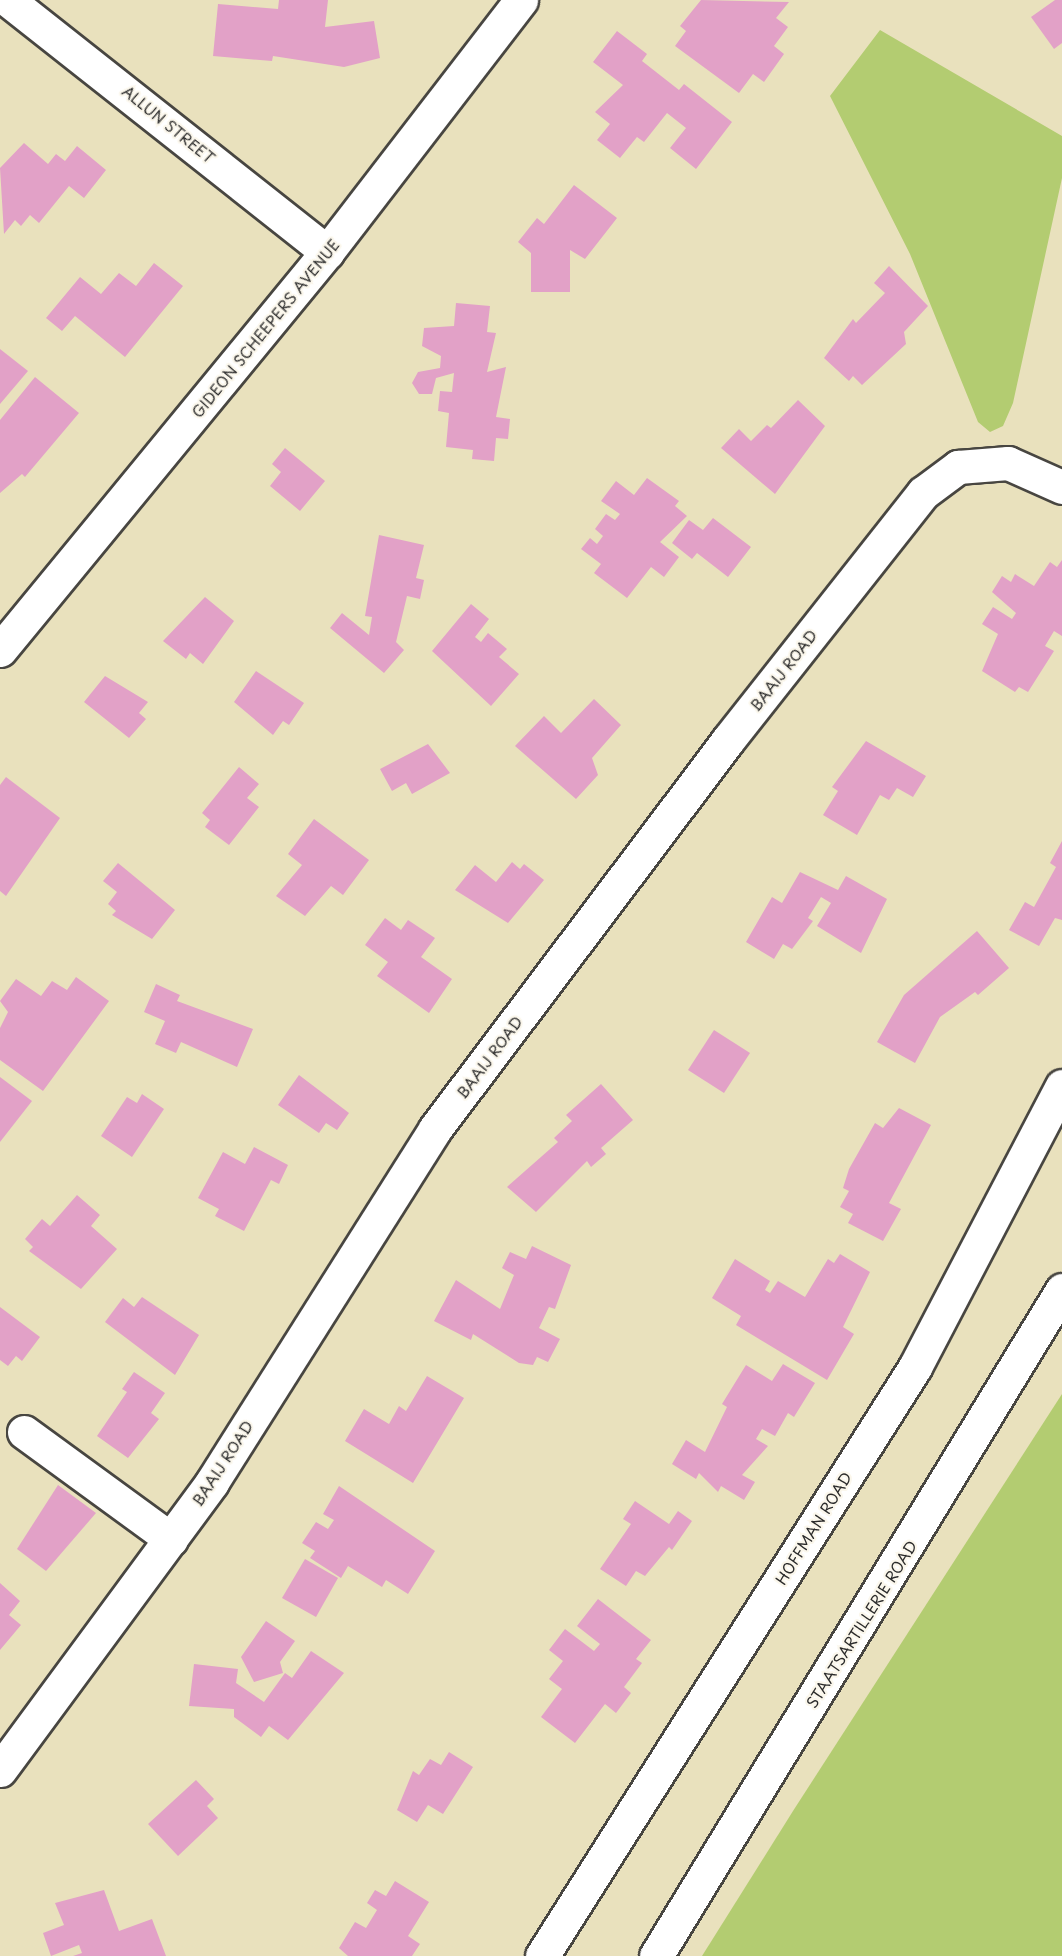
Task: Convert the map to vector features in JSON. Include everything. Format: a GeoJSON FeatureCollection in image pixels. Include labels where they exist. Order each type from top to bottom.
{"type":"FeatureCollection","features":[{"type":"Feature","properties":{"kind":"street","name":"ALLUN STREET"},"geometry":{"type":"LineString","coordinates":[[8,0],[327,252]]}},
{"type":"Feature","properties":{"kind":"street","name":"GIDEON SCHEEPERS AVENUE"},"geometry":{"type":"LineString","coordinates":[[0,650],[327,252],[521,0]]}},
{"type":"Feature","properties":{"kind":"street","name":"BAAIJ ROAD"},"geometry":{"type":"LineString","coordinates":[[0,1770],[171,1539],[435,1129],[728,740],[923,493],[958,467],[1008,462],[1062,487]]}},
{"type":"Feature","properties":{"kind":"street","name":"HOFFMAN ROAD"},"geometry":{"type":"LineString","coordinates":[[542,1956],[915,1367],[1062,1086]]}},
{"type":"Feature","properties":{"kind":"street","name":"STAATSARTILLERIE ROAD"},"geometry":{"type":"LineString","coordinates":[[656,1956],[1062,1290]]}},
{"type":"Feature","properties":{"kind":"street"},"geometry":{"type":"LineString","coordinates":[[24,1432],[171,1539]]}},
{"type":"Feature","properties":{"kind":"green space"},"geometry":{"type":"Polygon","coordinates":[[[880,30],[1062,136],[1062,178],[1013,403],[1003,426],[990,432],[978,422],[910,254],[830,96],[880,30]]]}},
{"type":"Feature","properties":{"kind":"green space"},"geometry":{"type":"Polygon","coordinates":[[[1062,1394],[1062,1956],[702,1956],[793,1811],[1062,1394]]]}},
{"type":"Feature","properties":{"kind":"building"},"geometry":{"type":"Polygon","coordinates":[[[279,0],[328,0],[325,27],[374,21],[380,58],[344,67],[273,56],[272,61],[213,56],[218,4],[278,9],[279,0]]]}},
{"type":"Feature","properties":{"kind":"building"},"geometry":{"type":"Polygon","coordinates":[[[701,0],[789,2],[776,18],[788,27],[774,46],[784,54],[764,82],[753,74],[739,93],[675,46],[686,31],[680,26],[701,0]]]}},
{"type":"Feature","properties":{"kind":"building"},"geometry":{"type":"Polygon","coordinates":[[[1055,0],[1062,0],[1062,43],[1054,49],[1031,17],[1055,0]]]}},
{"type":"Feature","properties":{"kind":"building"},"geometry":{"type":"Polygon","coordinates":[[[617,31],[647,54],[642,61],[679,90],[684,84],[732,122],[696,169],[670,148],[686,128],[667,113],[644,142],[637,137],[620,158],[597,140],[610,124],[595,112],[623,85],[593,62],[617,31]]]}},
{"type":"Feature","properties":{"kind":"building"},"geometry":{"type":"Polygon","coordinates":[[[24,143],[48,164],[56,154],[65,161],[77,146],[106,170],[84,198],[69,186],[39,223],[30,215],[21,226],[15,220],[4,234],[0,168],[24,143]]]}},
{"type":"Feature","properties":{"kind":"building"},"geometry":{"type":"Polygon","coordinates":[[[574,185],[617,218],[585,259],[570,250],[570,292],[531,292],[531,253],[518,242],[537,218],[544,224],[574,185]]]}},
{"type":"Feature","properties":{"kind":"building"},"geometry":{"type":"Polygon","coordinates":[[[154,263],[183,286],[125,357],[75,316],[62,331],[46,318],[80,277],[101,294],[119,273],[136,286],[154,263]]]}},
{"type":"Feature","properties":{"kind":"building"},"geometry":{"type":"Polygon","coordinates":[[[889,266],[928,306],[904,332],[906,344],[862,385],[853,376],[849,381],[824,358],[853,319],[856,323],[885,293],[874,283],[889,266]]]}},
{"type":"Feature","properties":{"kind":"building"},"geometry":{"type":"Polygon","coordinates":[[[456,303],[490,306],[487,332],[496,333],[487,372],[506,367],[496,417],[510,419],[508,439],[496,438],[494,461],[472,459],[473,450],[446,447],[449,413],[438,411],[440,391],[452,392],[454,373],[436,378],[432,394],[419,394],[412,383],[418,372],[440,368],[441,356],[422,346],[424,328],[454,326],[456,303]]]}},
{"type":"Feature","properties":{"kind":"building"},"geometry":{"type":"Polygon","coordinates":[[[0,349],[28,371],[0,404],[0,349]]]}},
{"type":"Feature","properties":{"kind":"building"},"geometry":{"type":"Polygon","coordinates":[[[35,377],[79,413],[25,477],[22,474],[0,493],[0,420],[35,377]]]}},
{"type":"Feature","properties":{"kind":"building"},"geometry":{"type":"Polygon","coordinates":[[[798,400],[825,426],[775,494],[721,448],[739,429],[751,441],[767,425],[771,428],[798,400]]]}},
{"type":"Feature","properties":{"kind":"building"},"geometry":{"type":"Polygon","coordinates":[[[285,448],[325,481],[300,511],[270,486],[281,472],[272,464],[285,448]]]}},
{"type":"Feature","properties":{"kind":"building"},"geometry":{"type":"Polygon","coordinates":[[[647,478],[679,501],[675,506],[687,516],[660,542],[679,557],[664,577],[651,567],[627,598],[594,573],[601,564],[581,549],[590,538],[597,544],[603,536],[595,529],[606,514],[615,520],[620,514],[601,501],[616,481],[634,495],[647,478]]]}},
{"type":"Feature","properties":{"kind":"building"},"geometry":{"type":"Polygon","coordinates":[[[713,518],[751,547],[728,577],[697,553],[692,559],[672,543],[689,520],[703,530],[713,518]]]}},
{"type":"Feature","properties":{"kind":"building"},"geometry":{"type":"Polygon","coordinates":[[[379,535],[424,545],[416,578],[424,580],[420,599],[407,596],[396,642],[404,650],[384,673],[330,628],[342,613],[369,635],[372,617],[365,616],[379,535]]]}},
{"type":"Feature","properties":{"kind":"building"},"geometry":{"type":"Polygon","coordinates":[[[1062,560],[1062,636],[1054,631],[1045,646],[1054,651],[1028,692],[1019,687],[1015,692],[982,671],[998,634],[982,624],[993,607],[1012,619],[1016,613],[992,592],[1002,576],[1011,582],[1015,574],[1034,586],[1050,562],[1057,567],[1062,560]]]}},
{"type":"Feature","properties":{"kind":"building"},"geometry":{"type":"Polygon","coordinates":[[[205,597],[234,621],[203,664],[190,653],[186,659],[163,641],[205,597]]]}},
{"type":"Feature","properties":{"kind":"building"},"geometry":{"type":"Polygon","coordinates":[[[471,604],[489,619],[475,637],[481,642],[488,633],[507,649],[499,657],[519,674],[491,706],[432,651],[471,604]]]}},
{"type":"Feature","properties":{"kind":"building"},"geometry":{"type":"Polygon","coordinates":[[[256,671],[304,703],[289,725],[283,721],[273,735],[234,702],[256,671]]]}},
{"type":"Feature","properties":{"kind":"building"},"geometry":{"type":"Polygon","coordinates":[[[105,676],[148,702],[139,713],[146,719],[129,738],[84,702],[105,676]]]}},
{"type":"Feature","properties":{"kind":"building"},"geometry":{"type":"Polygon","coordinates":[[[594,699],[621,725],[592,758],[598,775],[576,799],[515,746],[544,716],[561,733],[594,699]]]}},
{"type":"Feature","properties":{"kind":"building"},"geometry":{"type":"Polygon","coordinates":[[[866,741],[926,776],[913,797],[897,788],[889,800],[880,795],[857,835],[823,815],[838,791],[832,787],[866,741]]]}},
{"type":"Feature","properties":{"kind":"building"},"geometry":{"type":"Polygon","coordinates":[[[428,744],[450,773],[412,794],[406,783],[392,791],[380,769],[428,744]]]}},
{"type":"Feature","properties":{"kind":"building"},"geometry":{"type":"Polygon","coordinates":[[[239,767],[259,784],[247,798],[259,807],[229,845],[205,827],[210,820],[202,813],[239,767]]]}},
{"type":"Feature","properties":{"kind":"building"},"geometry":{"type":"Polygon","coordinates":[[[6,777],[60,818],[6,896],[0,891],[0,785],[6,777]]]}},
{"type":"Feature","properties":{"kind":"building"},"geometry":{"type":"Polygon","coordinates":[[[314,819],[369,860],[343,895],[331,886],[305,916],[276,896],[302,865],[288,854],[314,819]]]}},
{"type":"Feature","properties":{"kind":"building"},"geometry":{"type":"Polygon","coordinates":[[[1062,841],[1062,920],[1055,918],[1039,946],[1009,930],[1025,902],[1034,907],[1056,867],[1050,863],[1062,841]]]}},
{"type":"Feature","properties":{"kind":"building"},"geometry":{"type":"Polygon","coordinates":[[[512,862],[520,869],[524,864],[544,880],[508,923],[455,890],[475,865],[496,882],[512,862]]]}},
{"type":"Feature","properties":{"kind":"building"},"geometry":{"type":"Polygon","coordinates":[[[118,863],[175,910],[152,939],[112,915],[116,911],[108,904],[117,892],[103,881],[118,863]]]}},
{"type":"Feature","properties":{"kind":"building"},"geometry":{"type":"Polygon","coordinates":[[[800,872],[838,890],[846,876],[887,899],[861,953],[817,926],[831,903],[821,897],[808,918],[813,921],[792,949],[783,944],[774,959],[746,942],[772,897],[782,903],[800,872]]]}},
{"type":"Feature","properties":{"kind":"building"},"geometry":{"type":"Polygon","coordinates":[[[385,918],[401,930],[408,920],[435,938],[421,957],[452,979],[429,1013],[377,976],[388,962],[365,945],[385,918]]]}},
{"type":"Feature","properties":{"kind":"building"},"geometry":{"type":"Polygon","coordinates":[[[977,931],[1009,968],[978,995],[975,992],[940,1017],[915,1063],[877,1042],[904,995],[977,931]]]}},
{"type":"Feature","properties":{"kind":"building"},"geometry":{"type":"Polygon","coordinates":[[[76,977],[109,1001],[43,1091],[0,1060],[0,1028],[8,1012],[0,1001],[16,979],[41,996],[52,981],[67,990],[76,977]]]}},
{"type":"Feature","properties":{"kind":"building"},"geometry":{"type":"Polygon","coordinates":[[[156,984],[180,995],[177,1001],[253,1029],[237,1067],[181,1042],[176,1053],[155,1044],[165,1021],[144,1012],[156,984]]]}},
{"type":"Feature","properties":{"kind":"building"},"geometry":{"type":"Polygon","coordinates":[[[714,1030],[750,1053],[724,1093],[688,1070],[714,1030]]]}},
{"type":"Feature","properties":{"kind":"building"},"geometry":{"type":"Polygon","coordinates":[[[299,1075],[349,1113],[337,1130],[326,1123],[319,1133],[278,1105],[299,1075]]]}},
{"type":"Feature","properties":{"kind":"building"},"geometry":{"type":"Polygon","coordinates":[[[0,1077],[32,1101],[0,1142],[0,1077]]]}},
{"type":"Feature","properties":{"kind":"building"},"geometry":{"type":"Polygon","coordinates":[[[601,1084],[633,1120],[601,1148],[606,1154],[591,1167],[587,1161],[536,1212],[507,1187],[558,1142],[554,1138],[572,1121],[566,1115],[601,1084]]]}},
{"type":"Feature","properties":{"kind":"building"},"geometry":{"type":"Polygon","coordinates":[[[142,1094],[164,1109],[132,1157],[101,1136],[127,1097],[137,1103],[142,1094]]]}},
{"type":"Feature","properties":{"kind":"building"},"geometry":{"type":"Polygon","coordinates":[[[899,1108],[931,1125],[889,1203],[901,1209],[883,1241],[848,1223],[853,1214],[840,1207],[849,1191],[843,1188],[849,1169],[875,1123],[883,1128],[899,1108]]]}},
{"type":"Feature","properties":{"kind":"building"},"geometry":{"type":"Polygon","coordinates":[[[254,1147],[288,1165],[279,1184],[271,1180],[244,1231],[215,1216],[219,1209],[198,1198],[223,1152],[245,1164],[254,1147]]]}},
{"type":"Feature","properties":{"kind":"building"},"geometry":{"type":"Polygon","coordinates":[[[77,1195],[100,1215],[91,1226],[117,1249],[81,1289],[29,1251],[33,1247],[25,1239],[42,1219],[50,1226],[77,1195]]]}},
{"type":"Feature","properties":{"kind":"building"},"geometry":{"type":"Polygon","coordinates":[[[532,1246],[571,1265],[555,1309],[549,1307],[539,1328],[560,1339],[548,1362],[537,1357],[533,1365],[519,1363],[473,1334],[471,1340],[434,1321],[456,1280],[500,1309],[514,1275],[502,1268],[510,1252],[526,1259],[532,1246]]]}},
{"type":"Feature","properties":{"kind":"building"},"geometry":{"type":"Polygon","coordinates":[[[840,1254],[870,1272],[843,1327],[854,1334],[827,1380],[736,1325],[741,1316],[712,1298],[735,1259],[770,1281],[765,1290],[770,1293],[778,1281],[805,1297],[828,1259],[834,1263],[840,1254]]]}},
{"type":"Feature","properties":{"kind":"building"},"geometry":{"type":"Polygon","coordinates":[[[142,1297],[199,1335],[175,1375],[105,1322],[123,1298],[134,1307],[142,1297]]]}},
{"type":"Feature","properties":{"kind":"building"},"geometry":{"type":"Polygon","coordinates":[[[0,1307],[40,1337],[22,1361],[16,1356],[8,1366],[0,1360],[0,1307]]]}},
{"type":"Feature","properties":{"kind":"building"},"geometry":{"type":"Polygon","coordinates":[[[783,1364],[815,1383],[794,1417],[788,1413],[775,1436],[762,1429],[756,1439],[768,1446],[742,1475],[755,1482],[744,1500],[721,1486],[718,1492],[699,1473],[696,1479],[672,1464],[686,1440],[705,1452],[727,1407],[722,1404],[746,1365],[772,1381],[783,1364]]]}},
{"type":"Feature","properties":{"kind":"building"},"geometry":{"type":"Polygon","coordinates":[[[134,1372],[165,1393],[151,1413],[159,1419],[128,1458],[97,1436],[127,1392],[122,1389],[134,1372]]]}},
{"type":"Feature","properties":{"kind":"building"},"geometry":{"type":"Polygon","coordinates":[[[427,1376],[464,1398],[413,1483],[345,1441],[364,1409],[389,1424],[399,1406],[406,1411],[427,1376]]]}},
{"type":"Feature","properties":{"kind":"building"},"geometry":{"type":"Polygon","coordinates":[[[58,1485],[96,1513],[46,1571],[17,1549],[58,1485]]]}},
{"type":"Feature","properties":{"kind":"building"},"geometry":{"type":"Polygon","coordinates":[[[339,1486],[435,1551],[408,1594],[386,1580],[382,1587],[348,1566],[341,1578],[310,1558],[315,1551],[302,1543],[316,1522],[328,1529],[334,1520],[323,1514],[339,1486]]]}},
{"type":"Feature","properties":{"kind":"building"},"geometry":{"type":"Polygon","coordinates":[[[635,1501],[669,1524],[678,1511],[692,1521],[672,1550],[669,1547],[645,1576],[636,1571],[626,1586],[600,1569],[631,1524],[623,1519],[635,1501]]]}},
{"type":"Feature","properties":{"kind":"building"},"geometry":{"type":"Polygon","coordinates":[[[305,1559],[338,1578],[316,1617],[282,1598],[305,1559]]]}},
{"type":"Feature","properties":{"kind":"building"},"geometry":{"type":"Polygon","coordinates":[[[0,1583],[20,1601],[9,1615],[21,1625],[0,1650],[0,1583]]]}},
{"type":"Feature","properties":{"kind":"building"},"geometry":{"type":"Polygon","coordinates":[[[598,1599],[651,1640],[636,1659],[642,1663],[624,1687],[631,1693],[616,1713],[605,1704],[575,1743],[541,1717],[562,1689],[549,1679],[563,1661],[549,1650],[565,1629],[594,1651],[600,1644],[577,1626],[598,1599]]]}},
{"type":"Feature","properties":{"kind":"building"},"geometry":{"type":"Polygon","coordinates":[[[266,1621],[295,1641],[280,1662],[283,1673],[254,1682],[241,1657],[266,1621]]]}},
{"type":"Feature","properties":{"kind":"building"},"geometry":{"type":"Polygon","coordinates":[[[311,1651],[344,1673],[288,1740],[269,1726],[261,1737],[234,1717],[234,1709],[189,1706],[194,1664],[238,1669],[236,1683],[264,1702],[285,1673],[292,1678],[311,1651]]]}},
{"type":"Feature","properties":{"kind":"building"},"geometry":{"type":"Polygon","coordinates":[[[449,1752],[473,1767],[443,1814],[428,1805],[417,1822],[397,1810],[413,1771],[419,1775],[430,1759],[441,1765],[449,1752]]]}},
{"type":"Feature","properties":{"kind":"building"},"geometry":{"type":"Polygon","coordinates":[[[196,1780],[214,1799],[207,1806],[218,1818],[178,1856],[148,1824],[196,1780]]]}},
{"type":"Feature","properties":{"kind":"building"},"geometry":{"type":"Polygon","coordinates":[[[395,1881],[429,1902],[408,1936],[420,1944],[412,1956],[348,1956],[339,1948],[355,1922],[366,1928],[377,1910],[367,1903],[375,1890],[386,1896],[395,1881]]]}},
{"type":"Feature","properties":{"kind":"building"},"geometry":{"type":"Polygon","coordinates":[[[104,1890],[119,1931],[152,1919],[166,1956],[73,1956],[82,1953],[79,1945],[51,1956],[43,1933],[64,1925],[55,1903],[104,1890]]]}}]}
